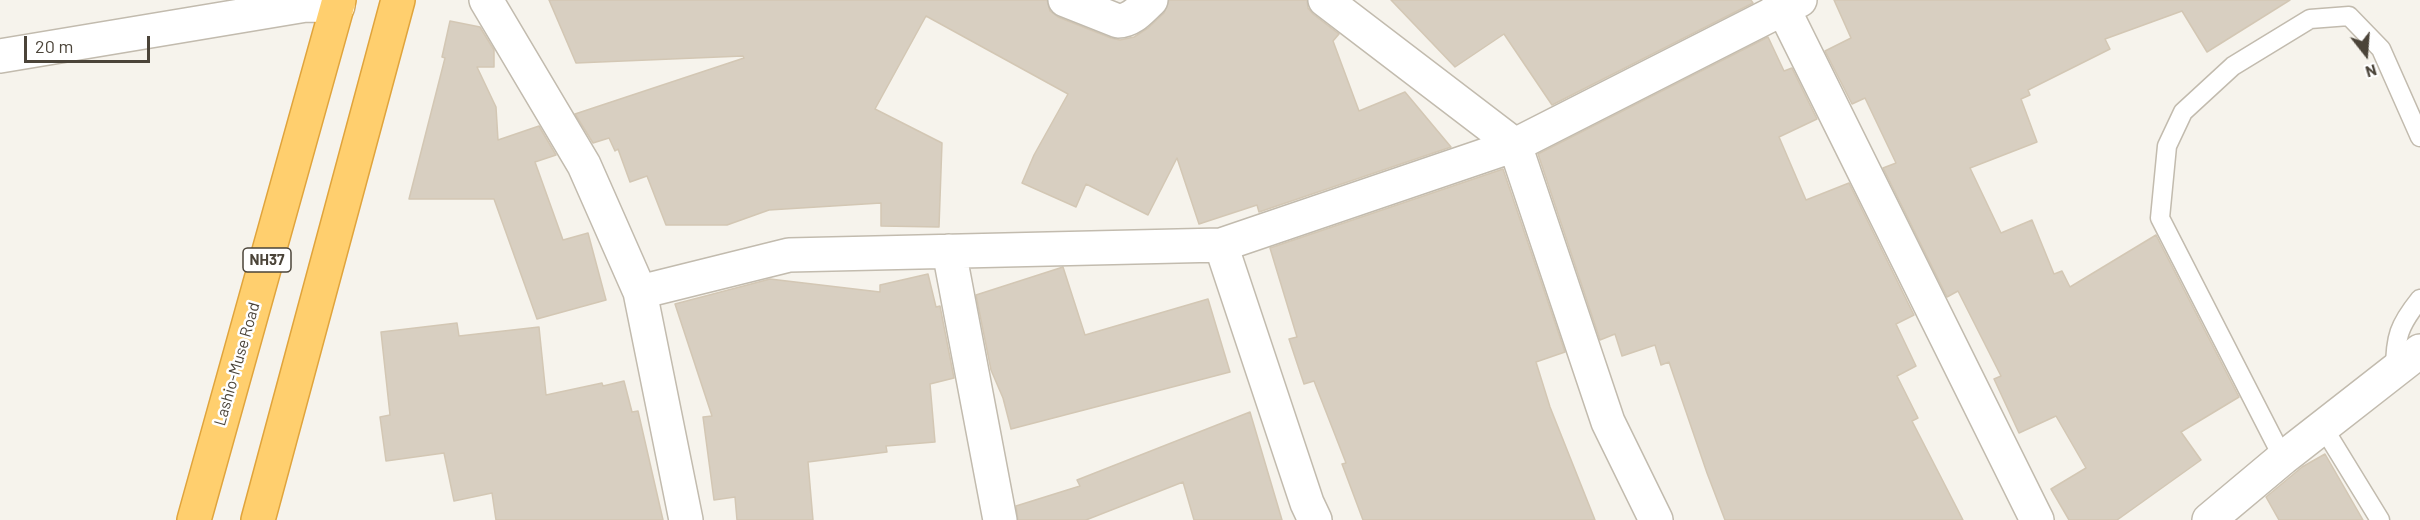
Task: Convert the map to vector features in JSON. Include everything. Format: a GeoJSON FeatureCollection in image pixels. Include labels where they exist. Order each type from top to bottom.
{"type":"FeatureCollection","features":[{"type":"Feature","properties":{"kind":"highway"},"geometry":{"type":"LineString","coordinates":[[258,520],[398,0]]}},
{"type":"Feature","properties":{"kind":"highway","name":"Lashio-Muse Road"},"geometry":{"type":"LineString","coordinates":[[194,520],[338,3]]}},
{"type":"Feature","properties":{"kind":"street"},"geometry":{"type":"LineString","coordinates":[[486,0],[584,165],[640,292],[686,520]]}},
{"type":"Feature","properties":{"kind":"street"},"geometry":{"type":"LineString","coordinates":[[1065,0],[1118,21],[1131,18],[1151,0]]}},
{"type":"Feature","properties":{"kind":"street"},"geometry":{"type":"LineString","coordinates":[[1325,0],[1515,145],[1608,422],[1656,520]]}},
{"type":"Feature","properties":{"kind":"street"},"geometry":{"type":"LineString","coordinates":[[640,292],[789,255],[1221,245],[1515,145],[1787,2],[2037,520]]}},
{"type":"Feature","properties":{"kind":"street"},"geometry":{"type":"LineString","coordinates":[[0,56],[306,5],[338,3]]}},
{"type":"Feature","properties":{"kind":"street"},"geometry":{"type":"LineString","coordinates":[[1221,245],[1307,503],[1315,520]]}},
{"type":"Feature","properties":{"kind":"street"},"geometry":{"type":"LineString","coordinates":[[949,251],[1000,520]]}},
{"type":"Feature","properties":{"kind":"street"},"geometry":{"type":"LineString","coordinates":[[2209,520],[2283,458],[2420,351]]}},
{"type":"Feature","properties":{"kind":"lane"},"geometry":{"type":"LineString","coordinates":[[2283,458],[2160,218],[2167,146],[2182,112],[2233,66],[2310,19],[2349,16],[2381,49],[2420,137]]}},
{"type":"Feature","properties":{"kind":"lane"},"geometry":{"type":"LineString","coordinates":[[2395,371],[2395,342],[2406,317],[2420,299]]}},
{"type":"Feature","properties":{"kind":"lane"},"geometry":{"type":"LineString","coordinates":[[2323,427],[2380,520]]}},
{"type":"Feature","properties":{"kind":"building"},"geometry":{"type":"Polygon","coordinates":[[[549,0],[1047,0],[1050,11],[1058,17],[1120,40],[1134,37],[1148,28],[1164,13],[1169,0],[1307,0],[1308,8],[1313,14],[1339,34],[1333,41],[1359,111],[1405,92],[1451,147],[1259,212],[1257,205],[1199,224],[1177,158],[1148,215],[1086,184],[1076,207],[1022,183],[1034,155],[1068,94],[926,16],[875,109],[942,143],[939,227],[881,226],[881,203],[769,210],[727,225],[666,225],[647,176],[630,182],[618,149],[615,151],[609,138],[593,143],[575,114],[744,58],[743,56],[576,63],[549,0]]]}},
{"type":"Feature","properties":{"kind":"building"},"geometry":{"type":"Polygon","coordinates":[[[1391,0],[1751,0],[1753,3],[1552,105],[1504,34],[1455,67],[1391,0]]]}},
{"type":"Feature","properties":{"kind":"building"},"geometry":{"type":"Polygon","coordinates":[[[1834,0],[2290,0],[2207,52],[2182,11],[2105,39],[2110,49],[2028,90],[2030,95],[2021,99],[2037,142],[1970,168],[2001,233],[2032,220],[2054,274],[2062,271],[2070,287],[2156,235],[2239,397],[2181,432],[2201,460],[2117,520],[2069,520],[2051,489],[2086,468],[2056,416],[2019,433],[1994,379],[2001,376],[1958,291],[1947,297],[1883,168],[1896,163],[1865,98],[1852,104],[1825,51],[1851,38],[1834,0]]]}},
{"type":"Feature","properties":{"kind":"building"},"geometry":{"type":"Polygon","coordinates":[[[450,21],[480,27],[494,50],[494,67],[477,67],[496,107],[498,140],[539,126],[556,155],[535,162],[563,240],[588,233],[606,300],[537,319],[494,199],[409,199],[445,58],[442,57],[450,21]]]}},
{"type":"Feature","properties":{"kind":"building"},"geometry":{"type":"Polygon","coordinates":[[[1768,37],[1784,71],[1792,68],[1817,119],[1779,137],[1806,200],[1849,183],[1914,315],[1896,324],[1916,366],[1897,376],[1918,418],[1912,421],[1963,520],[1725,520],[1669,362],[1661,365],[1655,345],[1622,356],[1615,334],[1600,340],[1538,154],[1768,37]]]}},
{"type":"Feature","properties":{"kind":"building"},"geometry":{"type":"Polygon","coordinates":[[[1503,169],[1565,352],[1536,362],[1550,407],[1595,520],[1363,520],[1342,464],[1346,463],[1314,381],[1304,384],[1289,339],[1297,337],[1270,248],[1503,169]]]}},
{"type":"Feature","properties":{"kind":"building"},"geometry":{"type":"Polygon","coordinates":[[[1063,267],[1085,335],[1208,299],[1230,372],[1011,429],[1003,398],[991,370],[976,295],[1063,267]]]}},
{"type":"Feature","properties":{"kind":"building"},"geometry":{"type":"Polygon","coordinates":[[[928,274],[936,307],[940,306],[954,378],[930,384],[935,442],[886,446],[887,452],[808,462],[813,520],[737,520],[735,497],[714,500],[703,417],[712,416],[675,304],[770,279],[880,292],[880,285],[928,274]]]}},
{"type":"Feature","properties":{"kind":"building"},"geometry":{"type":"Polygon","coordinates":[[[457,323],[459,336],[539,327],[546,395],[602,383],[603,386],[624,381],[632,412],[638,411],[663,520],[496,520],[492,493],[454,501],[444,453],[386,461],[380,417],[390,415],[381,332],[457,323]]]}},
{"type":"Feature","properties":{"kind":"building"},"geometry":{"type":"Polygon","coordinates":[[[1250,412],[1282,520],[1194,520],[1183,482],[1086,520],[1018,520],[1016,506],[1080,486],[1077,480],[1250,412]]]}},
{"type":"Feature","properties":{"kind":"building"},"geometry":{"type":"Polygon","coordinates":[[[2325,454],[2363,520],[2279,520],[2266,497],[2302,467],[2325,454]]]}}]}
